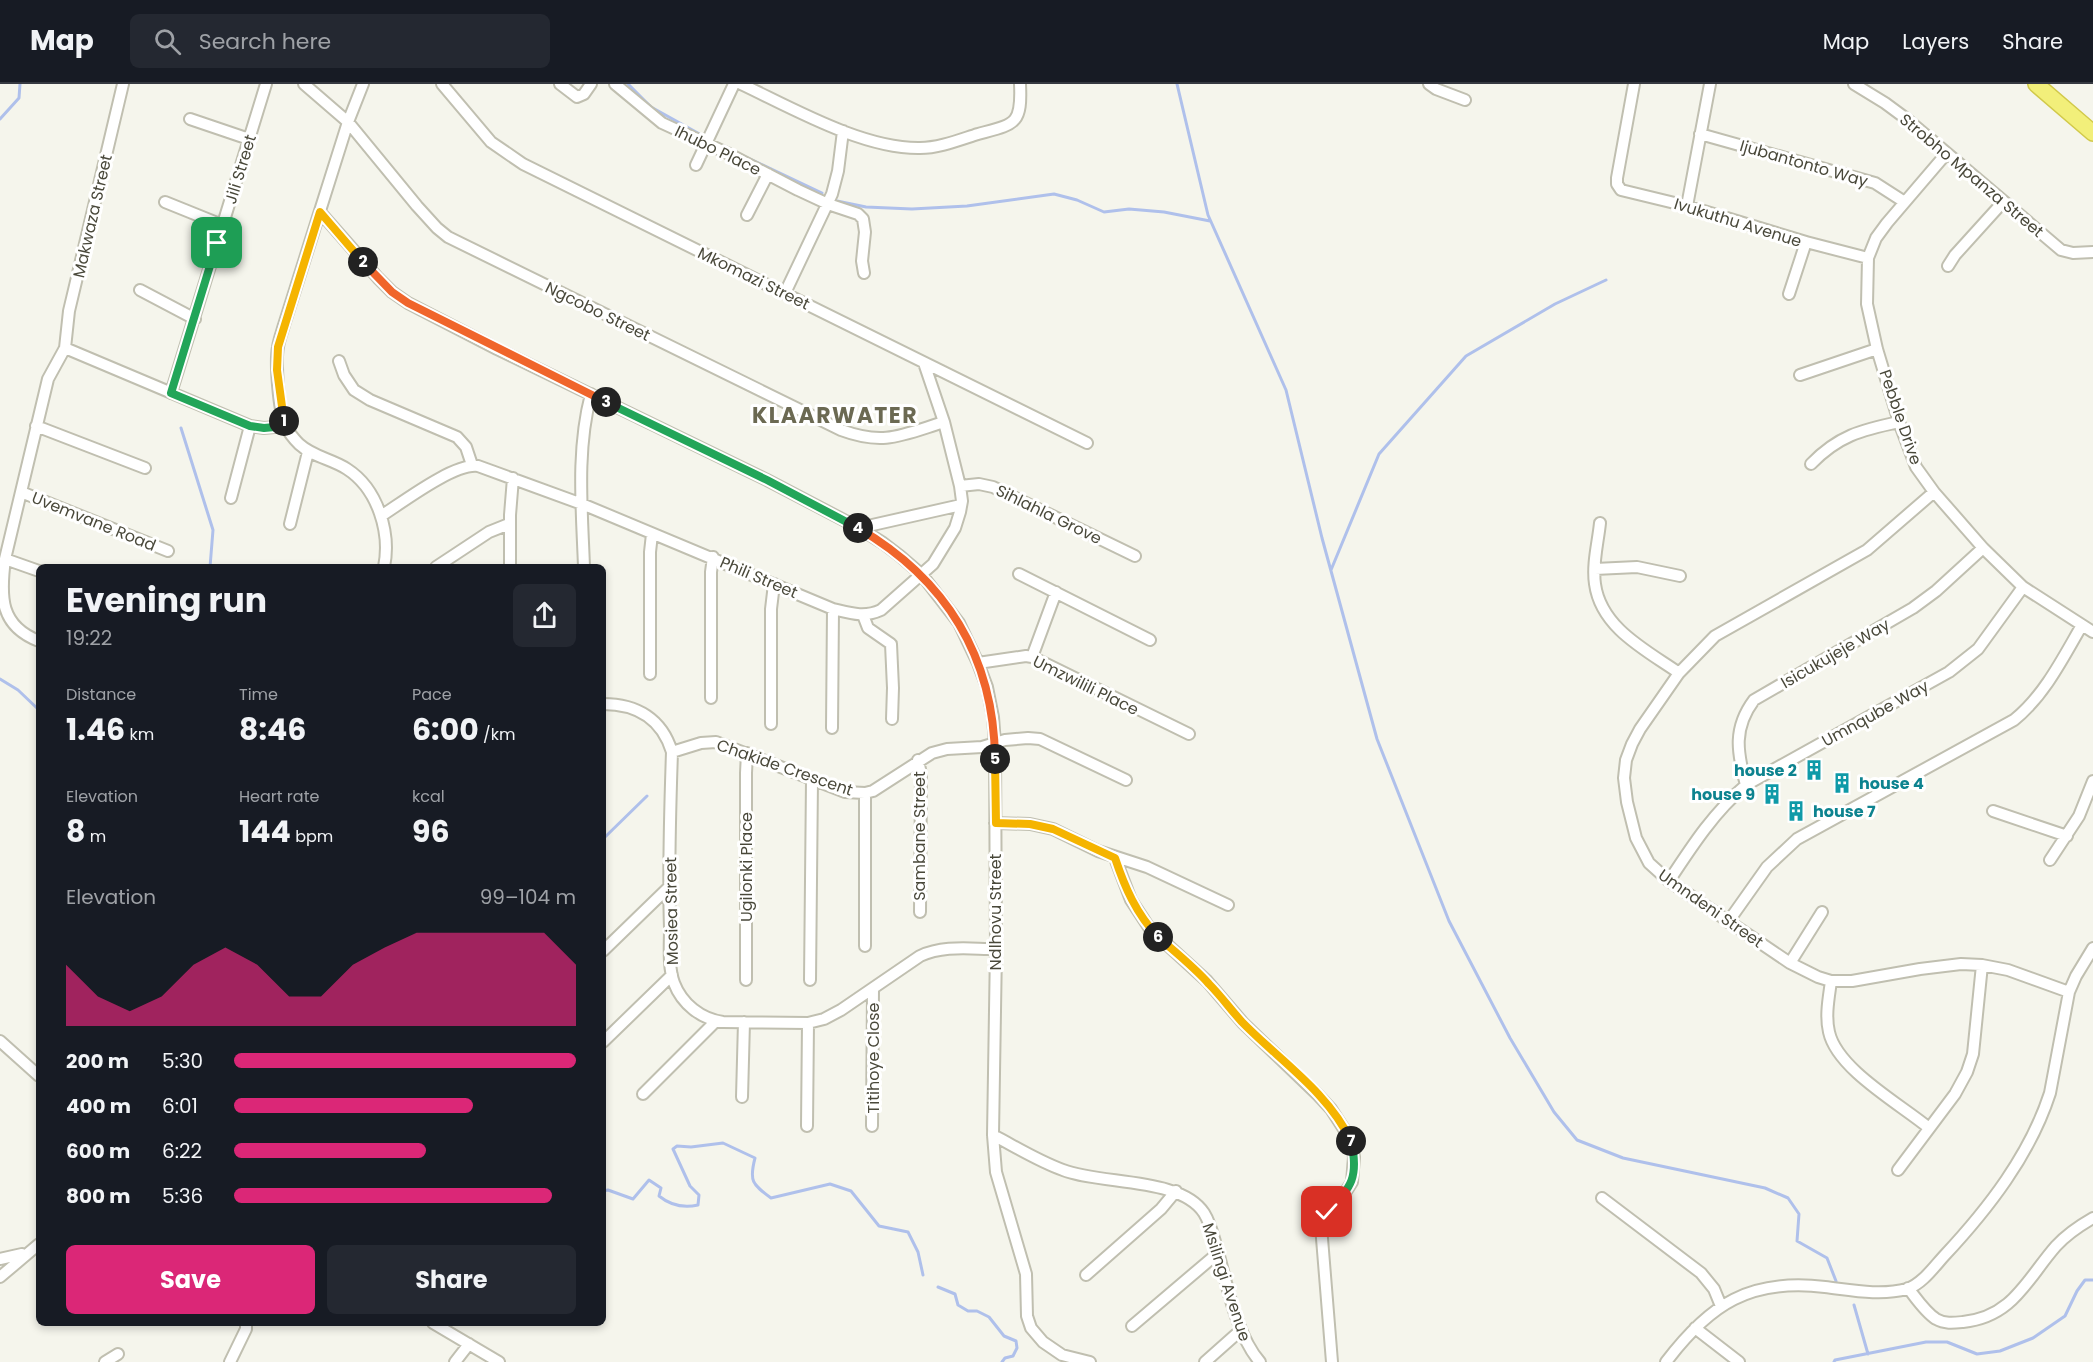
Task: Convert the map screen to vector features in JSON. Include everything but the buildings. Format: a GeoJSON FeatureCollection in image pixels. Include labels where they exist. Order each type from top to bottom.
{"type":"FeatureCollection","features":[{"type":"Feature","properties":{"kind":"highway"},"geometry":{"type":"LineString","coordinates":[[2036,84],[2093,133]]}},
{"type":"Feature","properties":{"kind":"street","name":"Makwaza Street"},"geometry":{"type":"LineString","coordinates":[[65,348],[69,311],[123,84]]}},
{"type":"Feature","properties":{"kind":"street","name":"Jili Street"},"geometry":{"type":"LineString","coordinates":[[171,393],[266,84]]}},
{"type":"Feature","properties":{"kind":"street","name":"Ngcobo Street"},"geometry":{"type":"LineString","coordinates":[[304,84],[348,122],[430,221],[448,237],[841,430],[861,437],[889,439],[944,422]]}},
{"type":"Feature","properties":{"kind":"street"},"geometry":{"type":"LineString","coordinates":[[363,84],[348,122],[278,347],[277,370],[285,426],[296,442],[308,452],[347,468],[366,486],[381,516],[386,537],[384,564]]}},
{"type":"Feature","properties":{"kind":"street","name":"Mkomazi Street"},"geometry":{"type":"LineString","coordinates":[[442,84],[492,142],[509,155],[638,222],[785,292],[1087,443]]}},
{"type":"Feature","properties":{"kind":"street"},"geometry":{"type":"LineString","coordinates":[[560,84],[577,96],[584,94],[591,84]]}},
{"type":"Feature","properties":{"kind":"street","name":"Ihubo Place"},"geometry":{"type":"LineString","coordinates":[[615,84],[662,123],[828,204],[854,212],[863,219],[866,232],[862,261],[864,273]]}},
{"type":"Feature","properties":{"kind":"street"},"geometry":{"type":"LineString","coordinates":[[696,165],[734,84]]}},
{"type":"Feature","properties":{"kind":"street"},"geometry":{"type":"LineString","coordinates":[[741,84],[843,131],[883,144],[919,148],[936,147],[1013,122],[1019,113],[1020,84]]}},
{"type":"Feature","properties":{"kind":"street"},"geometry":{"type":"LineString","coordinates":[[1429,84],[1465,100]]}},
{"type":"Feature","properties":{"kind":"street","name":"Ivukuthu Avenue"},"geometry":{"type":"LineString","coordinates":[[1634,84],[1617,178],[1617,184],[1622,190],[1688,206],[1806,242],[1868,258]]}},
{"type":"Feature","properties":{"kind":"street"},"geometry":{"type":"LineString","coordinates":[[1688,206],[1710,84]]}},
{"type":"Feature","properties":{"kind":"street","name":"Strobho Mpanza Street"},"geometry":{"type":"LineString","coordinates":[[1854,84],[1908,120],[2061,250],[2073,253],[2093,252]]}},
{"type":"Feature","properties":{"kind":"street"},"geometry":{"type":"LineString","coordinates":[[190,120],[249,139]]}},
{"type":"Feature","properties":{"kind":"street"},"geometry":{"type":"LineString","coordinates":[[785,292],[828,204],[838,171],[843,131]]}},
{"type":"Feature","properties":{"kind":"street","name":"Ijubantonto Way"},"geometry":{"type":"LineString","coordinates":[[1700,134],[1875,183],[1903,201]]}},
{"type":"Feature","properties":{"kind":"street","name":"Pebble Drive"},"geometry":{"type":"LineString","coordinates":[[1946,154],[1903,201],[1876,238],[1868,258],[1867,304],[1877,349],[1899,422],[1916,467],[1934,492],[1983,548],[2023,587],[2093,632]]}},
{"type":"Feature","properties":{"kind":"street"},"geometry":{"type":"LineString","coordinates":[[747,215],[768,174]]}},
{"type":"Feature","properties":{"kind":"street"},"geometry":{"type":"LineString","coordinates":[[165,201],[222,225]]}},
{"type":"Feature","properties":{"kind":"street"},"geometry":{"type":"LineString","coordinates":[[1948,266],[2002,202]]}},
{"type":"Feature","properties":{"kind":"street","name":"Ndlhovu Street"},"geometry":{"type":"LineString","coordinates":[[320,212],[392,292],[437,318],[767,480],[859,528],[883,543],[922,575],[959,623],[987,687],[995,744],[996,950],[993,1135],[996,1172],[1026,1274],[1027,1316],[1031,1328],[1043,1342],[1062,1355],[1090,1362]]}},
{"type":"Feature","properties":{"kind":"street"},"geometry":{"type":"LineString","coordinates":[[1789,294],[1806,242]]}},
{"type":"Feature","properties":{"kind":"street"},"geometry":{"type":"LineString","coordinates":[[140,290],[195,319]]}},
{"type":"Feature","properties":{"kind":"street"},"geometry":{"type":"LineString","coordinates":[[36,640],[17,630],[7,615],[3,600],[2,578],[48,379],[65,348],[250,426],[264,428],[285,426]]}},
{"type":"Feature","properties":{"kind":"street"},"geometry":{"type":"LineString","coordinates":[[1800,375],[1877,349]]}},
{"type":"Feature","properties":{"kind":"street"},"geometry":{"type":"LineString","coordinates":[[339,361],[344,375],[354,390],[370,400],[457,437],[466,447],[472,465],[456,469],[381,516]]}},
{"type":"Feature","properties":{"kind":"street"},"geometry":{"type":"LineString","coordinates":[[892,719],[891,644],[868,628],[863,615],[881,610],[933,564],[955,528],[961,505],[960,486],[944,422],[924,363]]}},
{"type":"Feature","properties":{"kind":"street"},"geometry":{"type":"LineString","coordinates":[[584,564],[582,444],[585,417],[591,394]]}},
{"type":"Feature","properties":{"kind":"street"},"geometry":{"type":"LineString","coordinates":[[1811,464],[1826,449],[1842,438],[1899,422]]}},
{"type":"Feature","properties":{"kind":"street"},"geometry":{"type":"LineString","coordinates":[[36,426],[145,468]]}},
{"type":"Feature","properties":{"kind":"street"},"geometry":{"type":"LineString","coordinates":[[231,498],[250,426]]}},
{"type":"Feature","properties":{"kind":"street"},"geometry":{"type":"LineString","coordinates":[[290,524],[308,452]]}},
{"type":"Feature","properties":{"kind":"street","name":"Phili Street"},"geometry":{"type":"LineString","coordinates":[[472,465],[582,504],[833,609],[863,615]]}},
{"type":"Feature","properties":{"kind":"street"},"geometry":{"type":"LineString","coordinates":[[510,564],[509,524],[513,478]]}},
{"type":"Feature","properties":{"kind":"street","name":"Sihlahla Grove"},"geometry":{"type":"LineString","coordinates":[[960,486],[979,484],[993,487],[1135,556]]}},
{"type":"Feature","properties":{"kind":"street","name":"Uvemvane Road"},"geometry":{"type":"LineString","coordinates":[[21,492],[168,551]]}},
{"type":"Feature","properties":{"kind":"street","name":"Umndeni Street"},"geometry":{"type":"LineString","coordinates":[[1934,492],[1867,550],[1715,636],[1680,673],[1632,744],[1626,760],[1624,778],[1627,802],[1636,838],[1655,869],[1669,881],[1790,963],[1806,972],[1831,981],[1852,981],[1961,964],[2008,970],[2069,992]]}},
{"type":"Feature","properties":{"kind":"street"},"geometry":{"type":"LineString","coordinates":[[859,528],[961,505]]}},
{"type":"Feature","properties":{"kind":"street"},"geometry":{"type":"LineString","coordinates":[[1600,523],[1595,584],[1604,612],[1625,634],[1680,673]]}},
{"type":"Feature","properties":{"kind":"street"},"geometry":{"type":"LineString","coordinates":[[441,564],[489,532],[509,524]]}},
{"type":"Feature","properties":{"kind":"street"},"geometry":{"type":"LineString","coordinates":[[650,674],[652,534]]}},
{"type":"Feature","properties":{"kind":"street","name":"Isicukujeje Way"},"geometry":{"type":"LineString","coordinates":[[1746,784],[1739,761],[1739,735],[1741,721],[1754,700],[1913,608],[1936,591],[1983,548]]}},
{"type":"Feature","properties":{"kind":"street"},"geometry":{"type":"LineString","coordinates":[[711,698],[713,557]]}},
{"type":"Feature","properties":{"kind":"street"},"geometry":{"type":"LineString","coordinates":[[5,559],[36,570]]}},
{"type":"Feature","properties":{"kind":"street"},"geometry":{"type":"LineString","coordinates":[[1595,569],[1637,567],[1680,576]]}},
{"type":"Feature","properties":{"kind":"street"},"geometry":{"type":"LineString","coordinates":[[1018,574],[1150,639]]}},
{"type":"Feature","properties":{"kind":"street"},"geometry":{"type":"LineString","coordinates":[[771,724],[771,609],[774,584]]}},
{"type":"Feature","properties":{"kind":"street","name":"Umnqube Way"},"geometry":{"type":"LineString","coordinates":[[1669,881],[1705,827],[1721,807],[1746,784],[1949,672],[1978,649],[2023,587]]}},
{"type":"Feature","properties":{"kind":"street"},"geometry":{"type":"LineString","coordinates":[[1032,657],[1056,592]]}},
{"type":"Feature","properties":{"kind":"street"},"geometry":{"type":"LineString","coordinates":[[832,728],[833,609]]}},
{"type":"Feature","properties":{"kind":"street"},"geometry":{"type":"LineString","coordinates":[[1728,922],[1767,867],[1797,839],[2014,720],[2026,711],[2042,690],[2082,626]]}},
{"type":"Feature","properties":{"kind":"street","name":"Umzwilili Place"},"geometry":{"type":"LineString","coordinates":[[978,663],[1032,657],[1189,735]]}},
{"type":"Feature","properties":{"kind":"street","name":"Mosiea Street"},"geometry":{"type":"LineString","coordinates":[[606,704],[630,707],[644,714],[656,723],[668,738],[672,752],[669,887],[672,975],[677,990],[694,1010],[716,1021],[808,1023],[824,1019],[841,1010],[920,956],[933,950],[948,948],[996,950]]}},
{"type":"Feature","properties":{"kind":"street","name":"Chakide Crescent"},"geometry":{"type":"LineString","coordinates":[[672,752],[710,741],[747,753],[845,792],[865,794],[932,753],[1028,738],[1040,740],[1126,780]]}},
{"type":"Feature","properties":{"kind":"street","name":"Ugilonki Place"},"geometry":{"type":"LineString","coordinates":[[746,980],[747,753]]}},
{"type":"Feature","properties":{"kind":"street","name":"Sambane Street"},"geometry":{"type":"LineString","coordinates":[[918,760],[921,774],[920,912]]}},
{"type":"Feature","properties":{"kind":"street"},"geometry":{"type":"LineString","coordinates":[[810,980],[812,780]]}},
{"type":"Feature","properties":{"kind":"street"},"geometry":{"type":"LineString","coordinates":[[2050,860],[2085,805],[2093,781]]}},
{"type":"Feature","properties":{"kind":"street"},"geometry":{"type":"LineString","coordinates":[[865,794],[865,946]]}},
{"type":"Feature","properties":{"kind":"street"},"geometry":{"type":"LineString","coordinates":[[1993,811],[2067,836]]}},
{"type":"Feature","properties":{"kind":"street"},"geometry":{"type":"LineString","coordinates":[[996,823],[1030,824],[1053,829],[1115,858],[1147,867],[1228,905]]}},
{"type":"Feature","properties":{"kind":"street"},"geometry":{"type":"LineString","coordinates":[[1115,858],[1121,879],[1131,900],[1150,929],[1207,981],[1243,1023],[1318,1095],[1347,1132],[1353,1149],[1352,1182],[1341,1199],[1327,1212],[1321,1226],[1332,1362]]}},
{"type":"Feature","properties":{"kind":"street"},"geometry":{"type":"LineString","coordinates":[[606,948],[669,887]]}},
{"type":"Feature","properties":{"kind":"street"},"geometry":{"type":"LineString","coordinates":[[1790,963],[1822,912]]}},
{"type":"Feature","properties":{"kind":"street"},"geometry":{"type":"LineString","coordinates":[[1666,1362],[1695,1328],[1720,1306],[1754,1290],[1780,1286],[1813,1286],[1886,1292],[1908,1288],[1923,1279],[1966,1233],[1999,1191],[2025,1149],[2050,1093],[2069,992],[2093,948]]}},
{"type":"Feature","properties":{"kind":"street"},"geometry":{"type":"LineString","coordinates":[[1898,1170],[1955,1094],[1971,1061],[1982,965]]}},
{"type":"Feature","properties":{"kind":"street"},"geometry":{"type":"LineString","coordinates":[[606,1039],[672,975]]}},
{"type":"Feature","properties":{"kind":"street"},"geometry":{"type":"LineString","coordinates":[[1831,981],[1827,1013],[1829,1032],[1836,1049],[1858,1075],[1929,1128]]}},
{"type":"Feature","properties":{"kind":"street","name":"Titihoye Close"},"geometry":{"type":"LineString","coordinates":[[872,1126],[873,989]]}},
{"type":"Feature","properties":{"kind":"street"},"geometry":{"type":"LineString","coordinates":[[643,1094],[716,1021]]}},
{"type":"Feature","properties":{"kind":"street"},"geometry":{"type":"LineString","coordinates":[[742,1097],[744,1022]]}},
{"type":"Feature","properties":{"kind":"street"},"geometry":{"type":"LineString","coordinates":[[807,1126],[808,1023]]}},
{"type":"Feature","properties":{"kind":"street"},"geometry":{"type":"LineString","coordinates":[[0,1041],[36,1073]]}},
{"type":"Feature","properties":{"kind":"street","name":"Msilingi Avenue"},"geometry":{"type":"LineString","coordinates":[[993,1135],[1044,1162],[1078,1175],[1176,1191],[1198,1206],[1205,1214],[1245,1343],[1260,1362]]}},
{"type":"Feature","properties":{"kind":"street"},"geometry":{"type":"LineString","coordinates":[[1086,1275],[1161,1209],[1176,1191]]}},
{"type":"Feature","properties":{"kind":"street"},"geometry":{"type":"LineString","coordinates":[[1602,1198],[1701,1273],[1714,1289],[1720,1306]]}},
{"type":"Feature","properties":{"kind":"street"},"geometry":{"type":"LineString","coordinates":[[1908,1288],[1930,1314],[1944,1322],[1952,1324],[1978,1321],[1989,1317],[2002,1309],[2022,1290],[2056,1246],[2070,1232],[2093,1218]]}},
{"type":"Feature","properties":{"kind":"street"},"geometry":{"type":"LineString","coordinates":[[0,1277],[36,1246]]}},
{"type":"Feature","properties":{"kind":"street"},"geometry":{"type":"LineString","coordinates":[[0,1259],[17,1257],[28,1252]]}},
{"type":"Feature","properties":{"kind":"street"},"geometry":{"type":"LineString","coordinates":[[1132,1326],[1218,1253]]}},
{"type":"Feature","properties":{"kind":"street"},"geometry":{"type":"LineString","coordinates":[[230,1362],[246,1326]]}},
{"type":"Feature","properties":{"kind":"street"},"geometry":{"type":"LineString","coordinates":[[438,1326],[499,1362]]}},
{"type":"Feature","properties":{"kind":"street"},"geometry":{"type":"LineString","coordinates":[[1695,1328],[1739,1362]]}},
{"type":"Feature","properties":{"kind":"street"},"geometry":{"type":"LineString","coordinates":[[1204,1362],[1241,1330]]}},
{"type":"Feature","properties":{"kind":"street"},"geometry":{"type":"LineString","coordinates":[[455,1362],[469,1344]]}},
{"type":"Feature","properties":{"kind":"street"},"geometry":{"type":"LineString","coordinates":[[105,1362],[118,1354]]}},
{"type":"Feature","properties":{"kind":"waterway"},"geometry":{"type":"LineString","coordinates":[[0,119],[19,98],[20,84]]}},
{"type":"Feature","properties":{"kind":"waterway"},"geometry":{"type":"LineString","coordinates":[[628,84],[651,107],[705,137]]}},
{"type":"Feature","properties":{"kind":"waterway"},"geometry":{"type":"LineString","coordinates":[[1177,84],[1208,215],[1286,390],[1322,538],[1377,739],[1449,921],[1510,1038],[1554,1112],[1577,1140],[1623,1158],[1765,1188],[1788,1198],[1799,1214],[1797,1241],[1827,1258],[1836,1281]]}},
{"type":"Feature","properties":{"kind":"waterway"},"geometry":{"type":"LineString","coordinates":[[735,152],[822,193]]}},
{"type":"Feature","properties":{"kind":"waterway"},"geometry":{"type":"LineString","coordinates":[[837,201],[866,207],[912,209],[967,206],[1054,194],[1077,200],[1104,212],[1129,209],[1164,212],[1210,221]]}},
{"type":"Feature","properties":{"kind":"waterway"},"geometry":{"type":"LineString","coordinates":[[1331,570],[1379,454],[1466,356],[1555,304],[1606,280]]}},
{"type":"Feature","properties":{"kind":"waterway"},"geometry":{"type":"LineString","coordinates":[[181,428],[213,530],[210,564]]}},
{"type":"Feature","properties":{"kind":"waterway"},"geometry":{"type":"LineString","coordinates":[[0,679],[18,690],[36,707]]}},
{"type":"Feature","properties":{"kind":"waterway"},"geometry":{"type":"LineString","coordinates":[[606,836],[647,796]]}},
{"type":"Feature","properties":{"kind":"waterway"},"geometry":{"type":"LineString","coordinates":[[606,1190],[633,1199],[649,1180],[661,1188],[659,1196],[668,1202],[682,1206],[698,1205],[699,1195],[690,1186],[673,1149],[677,1146],[691,1147],[723,1143],[755,1158],[752,1177],[756,1185],[771,1198],[830,1184],[851,1191],[879,1226],[908,1232],[918,1252],[923,1275]]}},
{"type":"Feature","properties":{"kind":"waterway"},"geometry":{"type":"LineString","coordinates":[[1834,1362],[1926,1342],[1947,1342],[1977,1354],[2000,1351],[2033,1338],[2065,1316],[2085,1280],[2093,1280]]}},
{"type":"Feature","properties":{"kind":"waterway"},"geometry":{"type":"LineString","coordinates":[[938,1287],[955,1294],[958,1305],[968,1311],[977,1311],[989,1317],[1004,1336],[1016,1341],[1017,1348],[1013,1356],[1005,1358],[1002,1362]]}},
{"type":"Feature","properties":{"kind":"waterway"},"geometry":{"type":"LineString","coordinates":[[1854,1305],[1868,1354]]}},
{"type":"Feature","properties":{"kind":"place","name":"house 2"},"geometry":{"type":"Point","coordinates":[1814,770]}},
{"type":"Feature","properties":{"kind":"place","name":"house 4"},"geometry":{"type":"Point","coordinates":[1842,783]}},
{"type":"Feature","properties":{"kind":"place","name":"house 9"},"geometry":{"type":"Point","coordinates":[1772,794]}},
{"type":"Feature","properties":{"kind":"place","name":"house 7"},"geometry":{"type":"Point","coordinates":[1796,811]}},
{"type":"Feature","properties":{"kind":"district","name":"KLAARWATER"},"geometry":{"type":"Point","coordinates":[835,415]}},
{"type":"Feature","properties":{"kind":"route"},"geometry":{"type":"LineString","coordinates":[[217,243],[171,393],[250,426],[264,428],[285,426],[277,370],[278,347],[320,212],[378,278],[408,303],[497,349],[767,480],[859,528],[883,543],[922,575],[959,623],[987,687],[995,744],[996,823],[1030,824],[1053,829],[1115,858],[1121,879],[1131,900],[1138,914],[1150,929],[1207,981],[1243,1023],[1331,1109],[1351,1140],[1354,1171],[1352,1182],[1346,1192],[1327,1212]]}}]}
